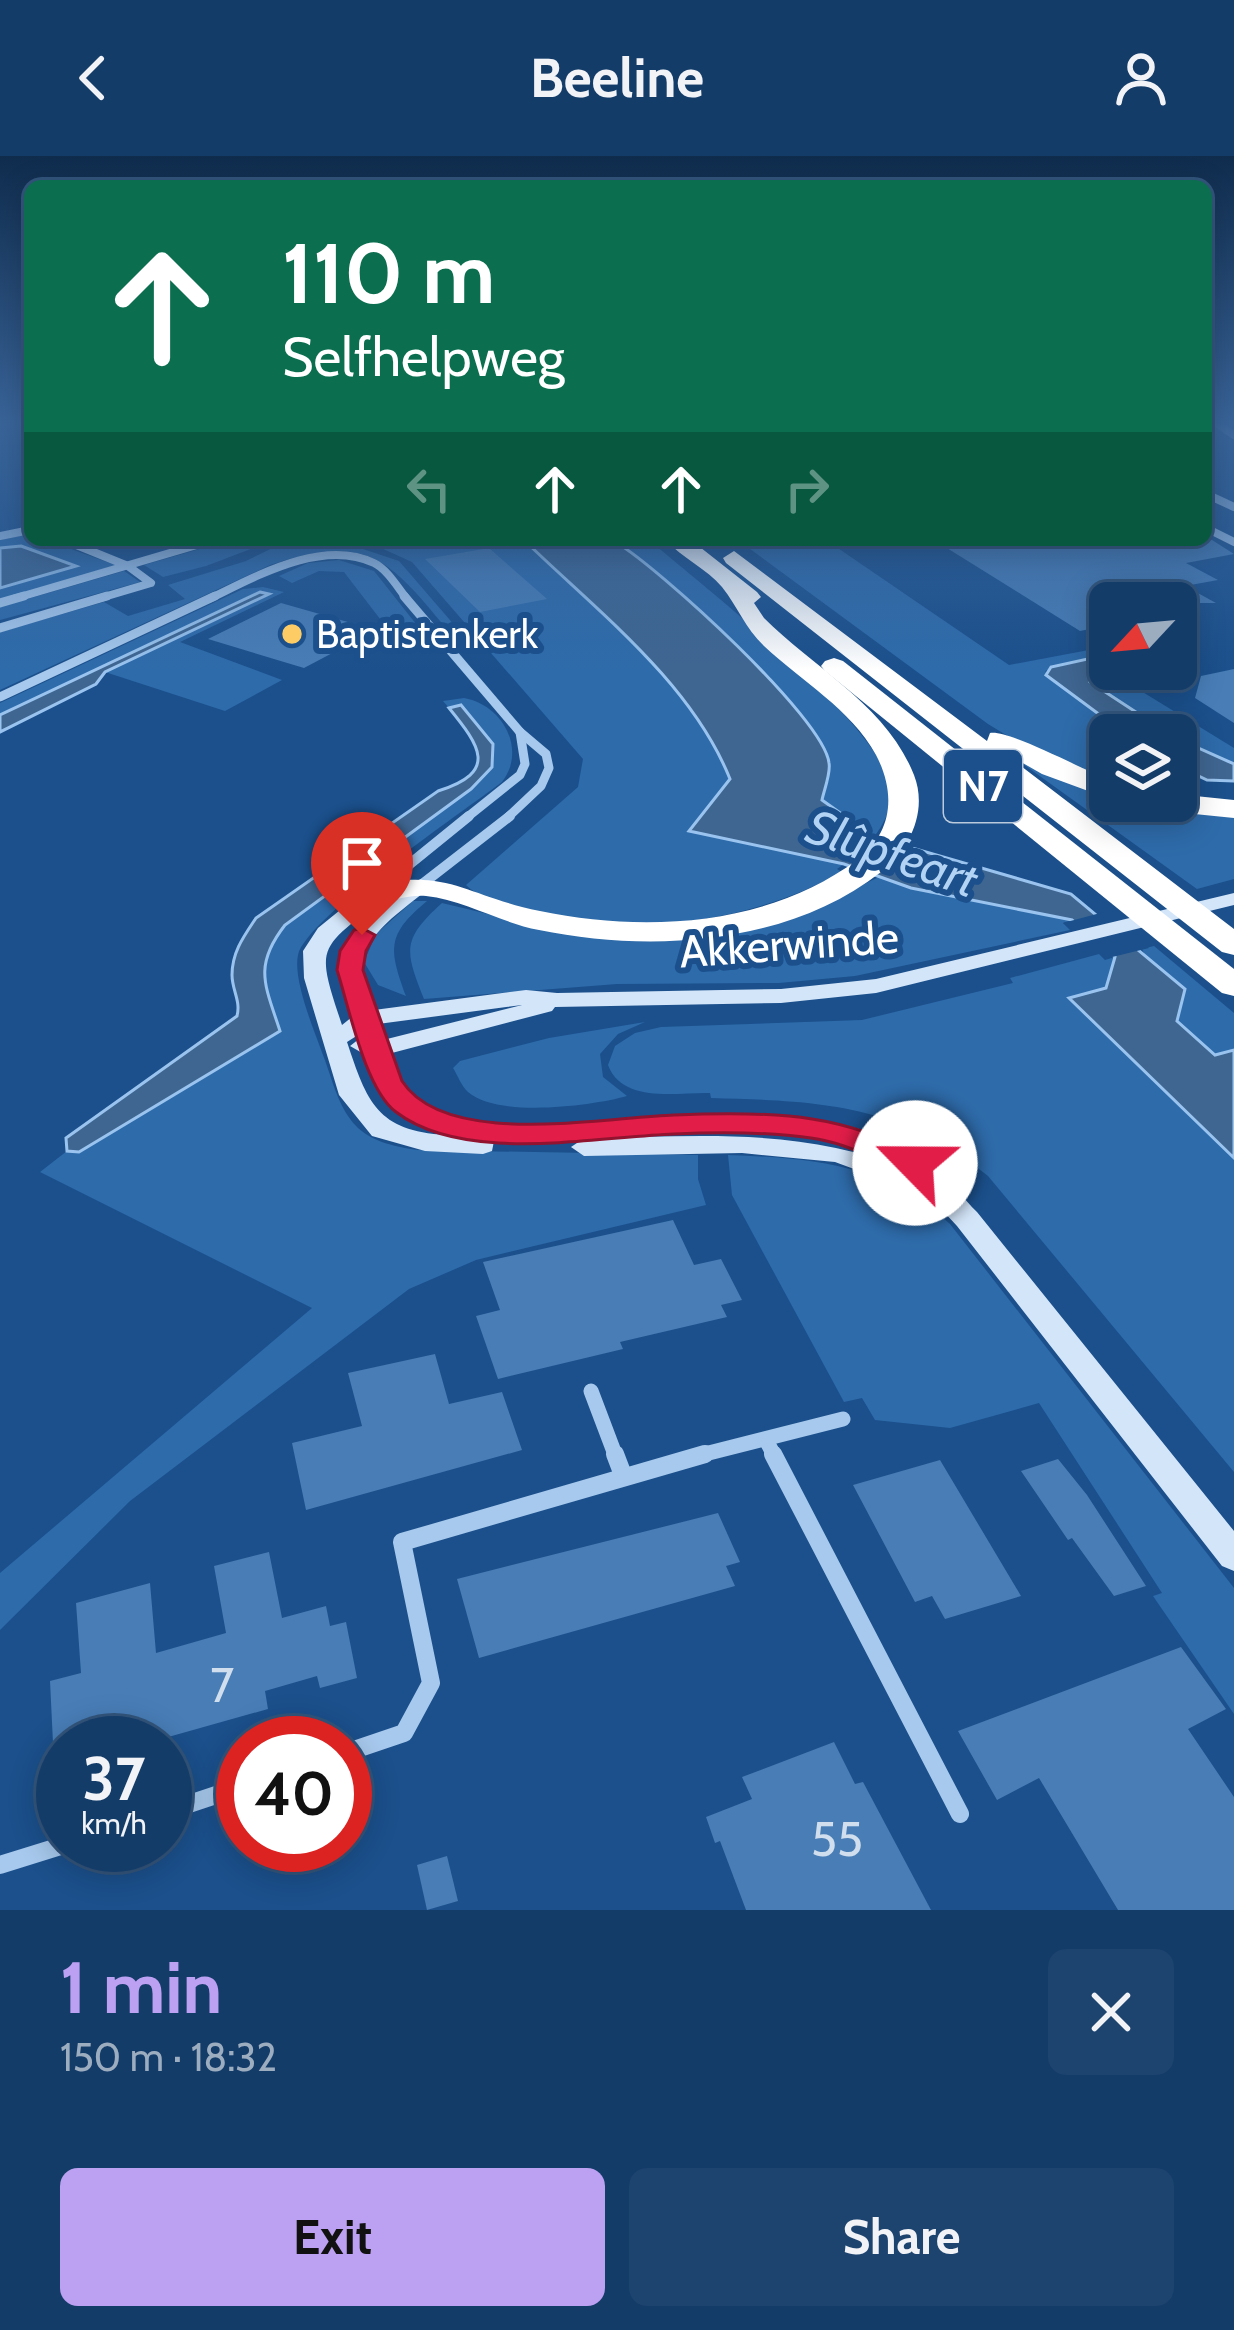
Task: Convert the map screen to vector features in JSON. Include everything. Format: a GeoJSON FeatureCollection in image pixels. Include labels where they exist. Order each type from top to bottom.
{"type":"FeatureCollection","features":[{"type":"Feature","properties":{"kind":"highway","name":"N7"},"geometry":{"type":"LineString","coordinates":[[684,546],[1234,986]]}},
{"type":"Feature","properties":{"kind":"highway","name":"N7"},"geometry":{"type":"LineString","coordinates":[[718,546],[1234,945]]}},
{"type":"Feature","properties":{"kind":"highway","name":"N7"},"geometry":{"type":"LineString","coordinates":[[422,885],[540,921],[649,930],[762,915],[819,897],[856,877],[896,837],[906,807],[900,776],[885,746],[752,621],[732,584]]}},
{"type":"Feature","properties":{"kind":"highway","name":"N7"},"geometry":{"type":"LineString","coordinates":[[862,658],[1029,756],[1089,781]]}},
{"type":"Feature","properties":{"kind":"highway"},"geometry":{"type":"LineString","coordinates":[[1197,805],[1234,808]]}},
{"type":"Feature","properties":{"kind":"highway"},"geometry":{"type":"LineString","coordinates":[[374,894],[422,885]]}},
{"type":"Feature","properties":{"kind":"street"},"geometry":{"type":"LineString","coordinates":[[0,628],[152,583],[128,566],[79,546]]}},
{"type":"Feature","properties":{"kind":"street"},"geometry":{"type":"LineString","coordinates":[[0,603],[194,546]]}},
{"type":"Feature","properties":{"kind":"street"},"geometry":{"type":"LineString","coordinates":[[0,698],[281,565],[342,556],[364,559],[386,570],[520,732],[534,738],[545,752],[548,776],[529,799],[362,935],[353,951],[350,970],[397,1099],[443,1124],[482,1130],[562,1132],[674,1124],[811,1128],[851,1136],[902,1156],[934,1174],[940,1191],[981,1236],[1234,1556]]}},
{"type":"Feature","properties":{"kind":"street"},"geometry":{"type":"LineString","coordinates":[[520,732],[525,764],[507,789],[326,933],[314,951],[315,978],[359,1109],[381,1130],[395,1135],[521,1147],[815,1150],[867,1162],[940,1191]]}},
{"type":"Feature","properties":{"kind":"street","name":"Akkerwinde"},"geometry":{"type":"LineString","coordinates":[[335,1040],[367,1018],[526,997],[833,992],[911,980],[1234,899]]}},
{"type":"Feature","properties":{"kind":"street","name":"Akkerwinde"},"geometry":{"type":"LineString","coordinates":[[335,1040],[377,1049],[534,1011],[557,1000]]}},
{"type":"Feature","properties":{"kind":"street"},"geometry":{"type":"LineString","coordinates":[[591,1391],[623,1475]]}},
{"type":"Feature","properties":{"kind":"street"},"geometry":{"type":"LineString","coordinates":[[372,1744],[404,1733],[431,1683],[402,1542],[623,1475],[843,1419]]}},
{"type":"Feature","properties":{"kind":"street"},"geometry":{"type":"LineString","coordinates":[[766,1439],[959,1814]]}},
{"type":"Feature","properties":{"kind":"street"},"geometry":{"type":"LineString","coordinates":[[0,1865],[36,1854]]}},
{"type":"Feature","properties":{"kind":"shaded area"},"geometry":{"type":"Polygon","coordinates":[[[24,535],[24,546],[63,546],[118,566],[0,600],[0,588],[76,565],[21,546],[0,548],[0,540],[24,535]]]}},
{"type":"Feature","properties":{"kind":"shaded area"},"geometry":{"type":"Polygon","coordinates":[[[210,546],[258,546],[163,577],[144,565],[210,546]]]}},
{"type":"Feature","properties":{"kind":"shaded area"},"geometry":{"type":"Polygon","coordinates":[[[277,546],[342,546],[399,561],[462,634],[452,635],[395,572],[356,553],[333,551],[270,565],[0,690],[0,632],[104,602],[128,616],[185,599],[168,585],[246,561],[277,546]]]}},
{"type":"Feature","properties":{"kind":"shaded area"},"geometry":{"type":"Polygon","coordinates":[[[370,546],[530,546],[667,679],[713,743],[730,778],[690,831],[844,864],[837,869],[842,872],[765,905],[682,922],[640,924],[557,917],[496,901],[471,889],[466,885],[578,787],[583,759],[412,562],[370,546]]]}},
{"type":"Feature","properties":{"kind":"shaded area"},"geometry":{"type":"Polygon","coordinates":[[[620,546],[656,546],[785,656],[854,726],[878,758],[890,785],[888,813],[874,837],[821,800],[770,677],[620,546]]]}},
{"type":"Feature","properties":{"kind":"shaded area"},"geometry":{"type":"Polygon","coordinates":[[[746,546],[835,546],[1009,665],[1089,650],[1089,659],[1045,671],[1100,714],[1089,714],[1089,775],[1026,747],[746,546]]]}},
{"type":"Feature","properties":{"kind":"shaded area"},"geometry":{"type":"Polygon","coordinates":[[[339,560],[374,571],[420,629],[418,635],[397,641],[344,572],[319,571],[292,583],[279,576],[308,563],[339,560]]]}},
{"type":"Feature","properties":{"kind":"shaded area"},"geometry":{"type":"Polygon","coordinates":[[[124,571],[140,582],[0,620],[0,607],[124,571]]]}},
{"type":"Feature","properties":{"kind":"shaded area"},"geometry":{"type":"Polygon","coordinates":[[[243,589],[284,592],[180,642],[282,680],[225,711],[105,672],[266,595],[260,592],[0,715],[0,703],[243,589]]]}},
{"type":"Feature","properties":{"kind":"shaded area"},"geometry":{"type":"Polygon","coordinates":[[[1103,690],[1142,690],[1179,714],[1140,714],[1103,690]]]}},
{"type":"Feature","properties":{"kind":"shaded area"},"geometry":{"type":"Polygon","coordinates":[[[464,698],[490,710],[507,731],[512,756],[502,782],[356,891],[308,938],[298,955],[303,997],[342,1105],[369,1136],[418,1150],[698,1155],[698,1179],[706,1205],[476,1260],[409,1289],[130,1501],[0,1630],[0,1573],[312,1308],[40,1172],[67,1151],[79,1152],[279,1031],[266,988],[265,964],[285,924],[471,789],[492,767],[493,743],[461,705],[449,708],[443,701],[464,698]]]}},
{"type":"Feature","properties":{"kind":"shaded area"},"geometry":{"type":"Polygon","coordinates":[[[1197,725],[1234,748],[1234,764],[1197,748],[1197,725]]]}},
{"type":"Feature","properties":{"kind":"shaded area"},"geometry":{"type":"Polygon","coordinates":[[[1016,759],[1089,789],[1089,811],[1016,759]]]}},
{"type":"Feature","properties":{"kind":"shaded area"},"geometry":{"type":"Polygon","coordinates":[[[1197,812],[1234,816],[1234,879],[1197,889],[1104,822],[1197,822],[1197,812]]]}},
{"type":"Feature","properties":{"kind":"shaded area"},"geometry":{"type":"Polygon","coordinates":[[[883,875],[911,888],[1072,920],[1063,923],[1070,930],[855,976],[779,983],[617,984],[424,999],[413,969],[413,937],[442,903],[567,933],[802,914],[883,875]]]}},
{"type":"Feature","properties":{"kind":"shaded area"},"geometry":{"type":"Polygon","coordinates":[[[413,901],[427,901],[404,924],[394,954],[406,996],[378,985],[364,962],[376,934],[413,901]]]}},
{"type":"Feature","properties":{"kind":"shaded area"},"geometry":{"type":"Polygon","coordinates":[[[1154,946],[1234,1013],[1234,1050],[1215,1055],[1176,1020],[1142,949],[1154,946]]]}},
{"type":"Feature","properties":{"kind":"shaded area"},"geometry":{"type":"Polygon","coordinates":[[[1099,954],[1105,960],[1115,957],[1106,988],[1070,999],[1234,1158],[1234,1472],[988,1176],[955,1152],[890,1120],[857,1111],[788,1101],[711,1098],[710,1093],[638,1091],[625,1086],[608,1065],[615,1046],[635,1033],[661,1027],[862,1020],[1013,983],[1010,978],[1099,954]]]}},
{"type":"Feature","properties":{"kind":"shaded area"},"geometry":{"type":"Polygon","coordinates":[[[645,1022],[618,1034],[600,1054],[603,1077],[627,1096],[611,1100],[569,1106],[500,1105],[468,1092],[453,1068],[460,1061],[549,1038],[645,1022]]]}},
{"type":"Feature","properties":{"kind":"shaded area"},"geometry":{"type":"Polygon","coordinates":[[[728,1155],[846,1168],[900,1188],[950,1224],[1234,1588],[1234,1714],[1153,1596],[1162,1593],[1039,1403],[950,1428],[875,1420],[862,1398],[844,1402],[732,1195],[728,1155]]]}},
{"type":"Feature","properties":{"kind":"water"},"geometry":{"type":"Polygon","coordinates":[[[21,546],[76,566],[0,588],[0,548],[21,546]]]}},
{"type":"Feature","properties":{"kind":"water","name":"Slûpfeart"},"geometry":{"type":"Polygon","coordinates":[[[530,546],[621,546],[701,612],[800,713],[829,763],[822,800],[874,837],[1071,894],[1185,989],[1177,1021],[1215,1055],[1234,1050],[1234,1158],[1069,998],[1106,988],[1115,957],[1072,920],[911,888],[844,864],[689,831],[730,779],[692,711],[640,650],[530,546]]]}},
{"type":"Feature","properties":{"kind":"water"},"geometry":{"type":"Polygon","coordinates":[[[260,592],[269,594],[105,672],[96,684],[0,732],[0,715],[260,592]]]}},
{"type":"Feature","properties":{"kind":"water"},"geometry":{"type":"Polygon","coordinates":[[[1089,659],[1089,690],[1102,690],[1139,714],[1099,714],[1046,675],[1051,667],[1089,659]]]}},
{"type":"Feature","properties":{"kind":"water"},"geometry":{"type":"Polygon","coordinates":[[[461,705],[493,744],[492,767],[471,789],[285,925],[265,964],[280,1031],[79,1152],[67,1151],[66,1138],[237,1016],[233,967],[256,918],[438,791],[470,775],[478,757],[475,746],[449,708],[461,705]]]}},
{"type":"Feature","properties":{"kind":"water"},"geometry":{"type":"Polygon","coordinates":[[[1197,747],[1234,764],[1234,781],[1197,775],[1197,747]]]}},
{"type":"Feature","properties":{"kind":"pier"},"geometry":{"type":"Polygon","coordinates":[[[1104,912],[1149,948],[1108,958],[1063,923],[1104,912]]]}},
{"type":"Feature","properties":{"kind":"building"},"geometry":{"type":"Polygon","coordinates":[[[1212,540],[1234,554],[1186,563],[1218,580],[1089,582],[1089,629],[1080,631],[944,546],[1212,546],[1212,540]]]}},
{"type":"Feature","properties":{"kind":"building"},"geometry":{"type":"Polygon","coordinates":[[[489,548],[547,599],[480,612],[425,559],[489,548]]]}},
{"type":"Feature","properties":{"kind":"building"},"geometry":{"type":"Polygon","coordinates":[[[1197,593],[1216,603],[1197,603],[1197,593]]]}},
{"type":"Feature","properties":{"kind":"building","name":"Baptistenkerk"},"geometry":{"type":"Polygon","coordinates":[[[281,603],[376,630],[304,668],[208,639],[281,603]]]}},
{"type":"Feature","properties":{"kind":"building"},"geometry":{"type":"Polygon","coordinates":[[[1234,669],[1234,723],[1195,698],[1201,676],[1234,669]]]}},
{"type":"Feature","properties":{"kind":"building"},"geometry":{"type":"Polygon","coordinates":[[[673,1220],[694,1265],[721,1259],[742,1300],[721,1305],[727,1317],[620,1342],[623,1349],[498,1379],[476,1316],[500,1310],[483,1262],[673,1220]]]}},
{"type":"Feature","properties":{"kind":"building"},"geometry":{"type":"Polygon","coordinates":[[[435,1354],[449,1404],[502,1392],[522,1450],[306,1510],[292,1443],[362,1426],[348,1373],[435,1354]]]}},
{"type":"Feature","properties":{"kind":"building"},"geometry":{"type":"Polygon","coordinates":[[[1058,1459],[1146,1586],[1114,1596],[1021,1471],[1058,1459]]]}},
{"type":"Feature","properties":{"kind":"building"},"geometry":{"type":"Polygon","coordinates":[[[940,1460],[1021,1596],[945,1619],[932,1596],[915,1602],[853,1485],[940,1460]]]}},
{"type":"Feature","properties":{"kind":"building"},"geometry":{"type":"Polygon","coordinates":[[[718,1513],[740,1562],[726,1566],[735,1586],[479,1658],[457,1579],[718,1513]]]}},
{"type":"Feature","properties":{"kind":"building"},"geometry":{"type":"Polygon","coordinates":[[[269,1552],[282,1618],[326,1606],[330,1626],[346,1622],[357,1678],[320,1688],[317,1676],[265,1691],[268,1709],[243,1716],[216,1716],[216,1724],[192,1730],[192,1716],[52,1716],[50,1681],[81,1673],[76,1603],[150,1583],[156,1653],[226,1633],[214,1566],[269,1552]]]}},
{"type":"Feature","properties":{"kind":"building"},"geometry":{"type":"Polygon","coordinates":[[[1181,1647],[1226,1709],[1188,1729],[1234,1797],[1234,1910],[1118,1910],[1039,1778],[997,1800],[958,1731],[1181,1647]]]}},
{"type":"Feature","properties":{"kind":"building"},"geometry":{"type":"Polygon","coordinates":[[[834,1742],[855,1784],[863,1782],[931,1910],[746,1910],[706,1817],[752,1799],[742,1777],[834,1742]]]}},
{"type":"Feature","properties":{"kind":"building"},"geometry":{"type":"Polygon","coordinates":[[[447,1856],[458,1901],[427,1910],[417,1865],[447,1856]]]}},
{"type":"Feature","properties":{"kind":"place","name":"Baptistenkerk"},"geometry":{"type":"Point","coordinates":[292,634]}},
{"type":"Feature","properties":{"kind":"route"},"geometry":{"type":"LineString","coordinates":[[362,935],[350,970],[388,1081],[402,1103],[430,1120],[468,1129],[519,1132],[602,1132],[674,1124],[811,1128],[869,1142],[915,1163]]}}]}
